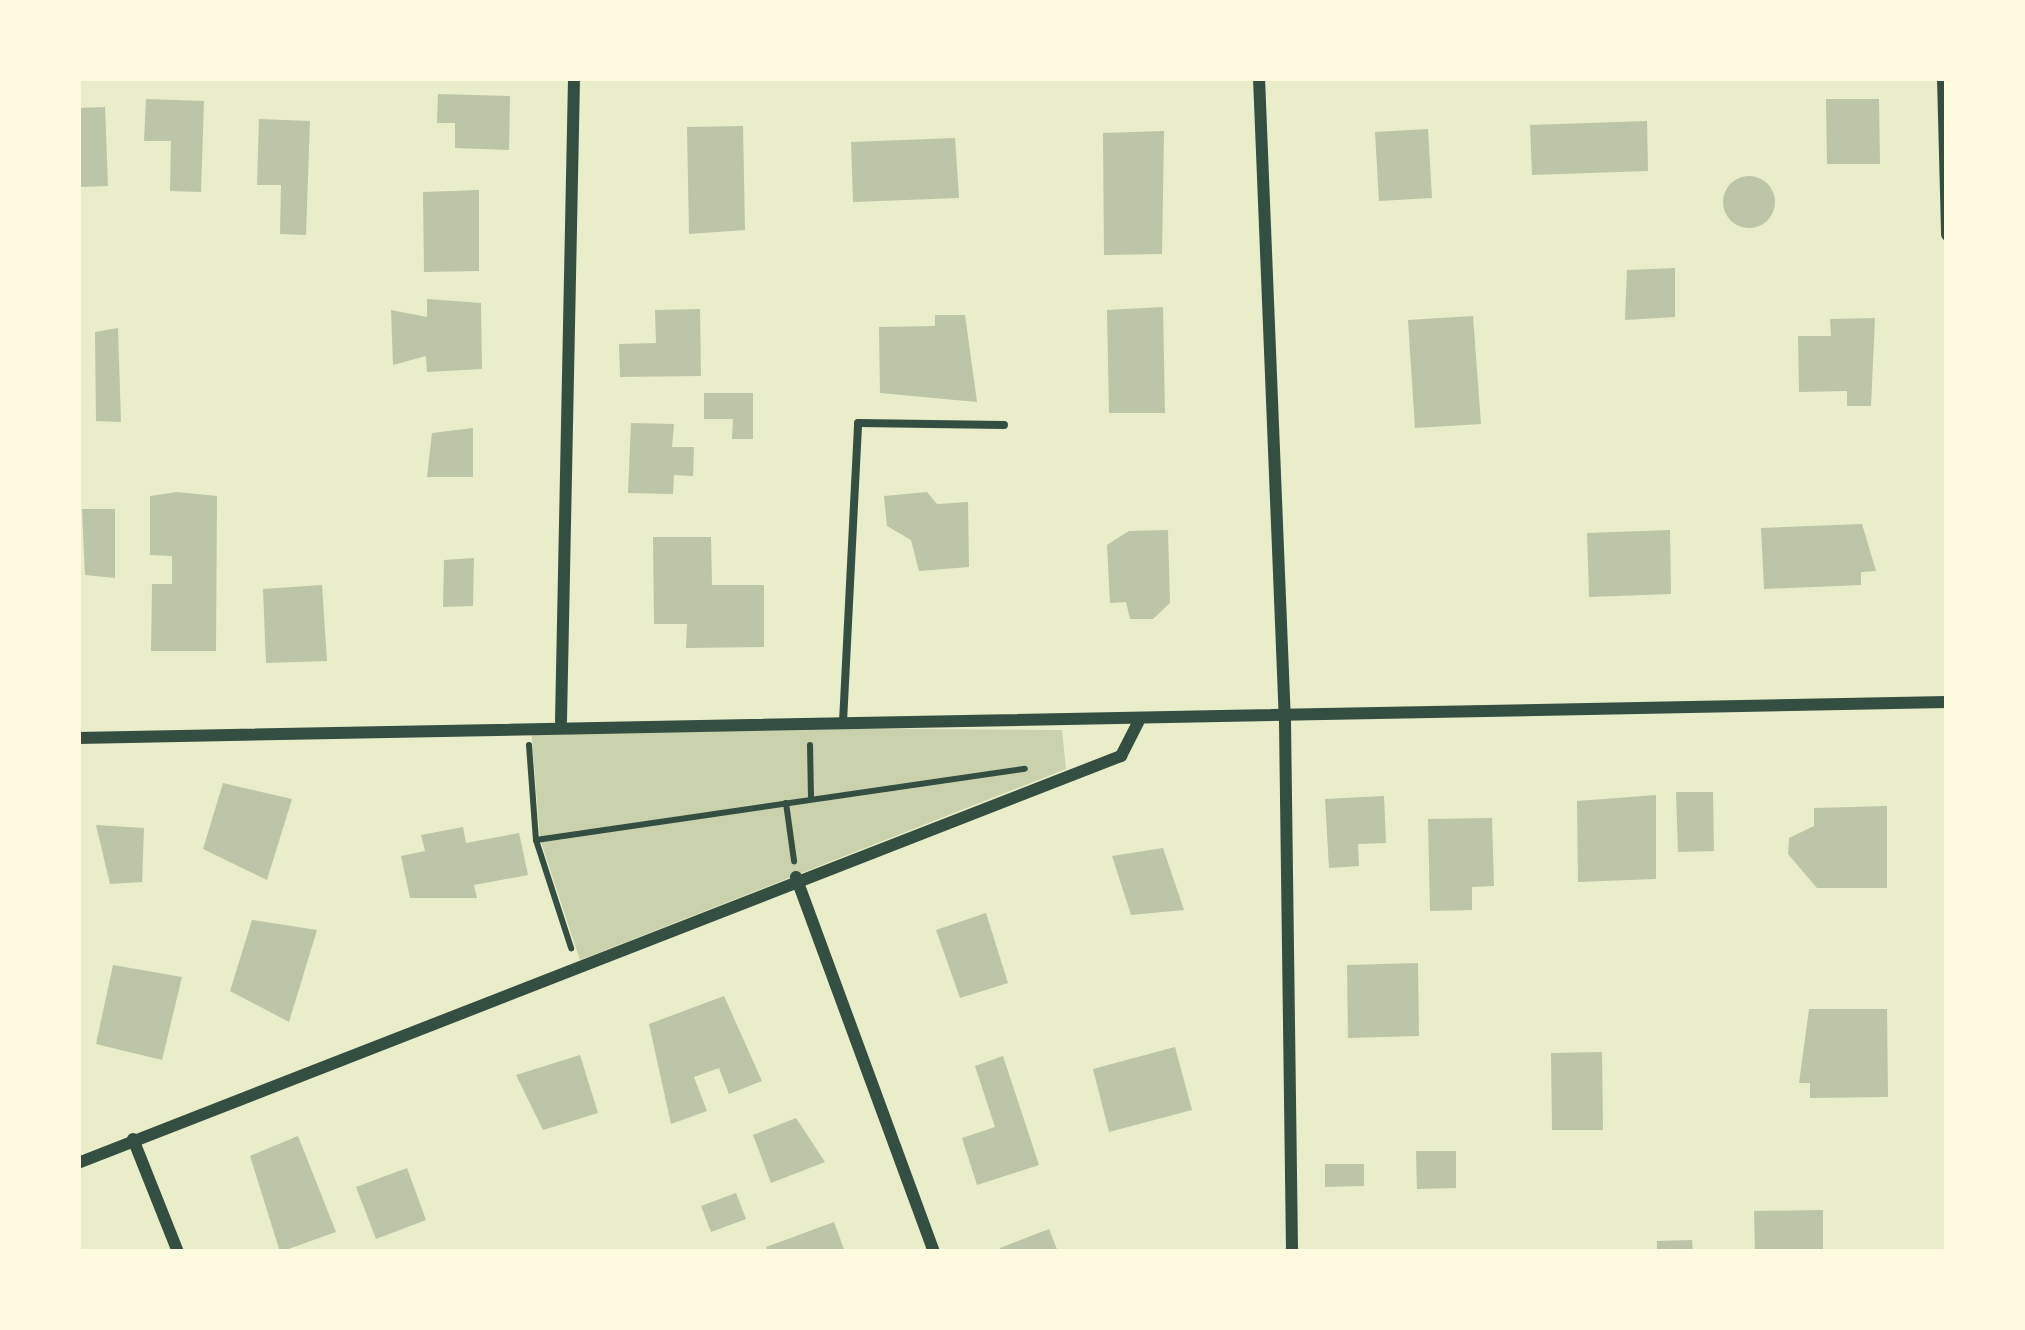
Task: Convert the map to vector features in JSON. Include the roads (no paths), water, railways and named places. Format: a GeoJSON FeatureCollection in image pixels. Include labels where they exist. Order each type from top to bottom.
{"type":"FeatureCollection","features":[{"type":"Feature","properties":{"kind":"street"},"geometry":{"type":"LineString","coordinates":[[561,722],[574,78]]}},
{"type":"Feature","properties":{"kind":"street"},"geometry":{"type":"LineString","coordinates":[[1259,78],[1286,722],[1292,1252]]}},
{"type":"Feature","properties":{"kind":"street"},"geometry":{"type":"LineString","coordinates":[[1943,78],[1947,235]]}},
{"type":"Feature","properties":{"kind":"street"},"geometry":{"type":"LineString","coordinates":[[78,738],[561,722],[1286,722],[1947,701]]}},
{"type":"Feature","properties":{"kind":"street"},"geometry":{"type":"LineString","coordinates":[[78,1162],[796,877],[1120,756],[1138,722]]}},
{"type":"Feature","properties":{"kind":"street"},"geometry":{"type":"LineString","coordinates":[[796,877],[934,1252]]}},
{"type":"Feature","properties":{"kind":"street"},"geometry":{"type":"LineString","coordinates":[[133,1139],[178,1252]]}},
{"type":"Feature","properties":{"kind":"lane"},"geometry":{"type":"LineString","coordinates":[[843,722],[858,423],[1004,424]]}}]}
